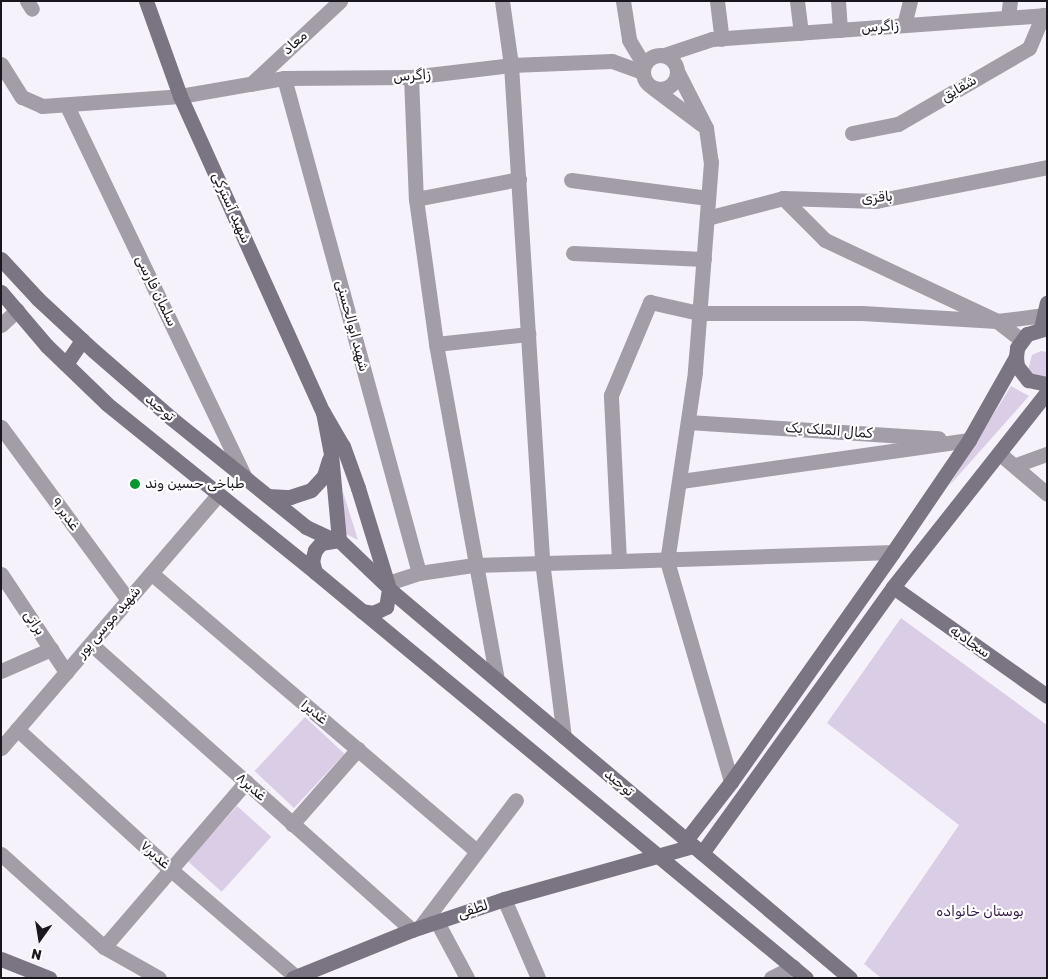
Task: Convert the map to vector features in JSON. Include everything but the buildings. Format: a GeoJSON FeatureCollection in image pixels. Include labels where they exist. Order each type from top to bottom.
{"type":"FeatureCollection","features":[{"type":"Feature","properties":{"kind":"main road","name":"شهید آسترکی"},"geometry":{"type":"LineString","coordinates":[[146,1],[180,96],[323,412]]}},
{"type":"Feature","properties":{"kind":"main road","name":"توحید"},"geometry":{"type":"LineString","coordinates":[[1,258],[82,340],[306,527],[336,540],[387,587],[850,978]]}},
{"type":"Feature","properties":{"kind":"main road"},"geometry":{"type":"LineString","coordinates":[[1,292],[66,364],[107,404],[315,572],[806,978]]}},
{"type":"Feature","properties":{"kind":"main road"},"geometry":{"type":"LineString","coordinates":[[694,846],[731,782],[893,552],[969,440],[1016,357],[1021,340],[1045,319]]}},
{"type":"Feature","properties":{"kind":"main road"},"geometry":{"type":"LineString","coordinates":[[66,364],[82,340]]}},
{"type":"Feature","properties":{"kind":"main road"},"geometry":{"type":"LineString","coordinates":[[1016,357],[1017,366],[1028,380],[1047,384]]}},
{"type":"Feature","properties":{"kind":"main road"},"geometry":{"type":"LineString","coordinates":[[694,846],[893,587],[1047,392]]}},
{"type":"Feature","properties":{"kind":"main road"},"geometry":{"type":"LineString","coordinates":[[315,572],[312,561],[315,550],[321,543],[336,540],[331,454],[323,412]]}},
{"type":"Feature","properties":{"kind":"main road"},"geometry":{"type":"LineString","coordinates":[[323,412],[343,446],[387,587],[388,600],[381,611],[362,611]]}},
{"type":"Feature","properties":{"kind":"main road"},"geometry":{"type":"LineString","coordinates":[[268,496],[296,496],[311,490],[324,476],[331,454]]}},
{"type":"Feature","properties":{"kind":"main road","name":"سجادیه"},"geometry":{"type":"LineString","coordinates":[[893,587],[1047,696]]}},
{"type":"Feature","properties":{"kind":"main road","name":"لطفی"},"geometry":{"type":"LineString","coordinates":[[294,977],[416,929],[504,899],[657,854],[694,846]]}},
{"type":"Feature","properties":{"kind":"main road"},"geometry":{"type":"LineString","coordinates":[[1,959],[49,978]]}},
{"type":"Feature","properties":{"kind":"street","name":"معاد"},"geometry":{"type":"LineString","coordinates":[[251,84],[339,1]]}},
{"type":"Feature","properties":{"kind":"street"},"geometry":{"type":"LineString","coordinates":[[502,1],[511,65],[542,561],[564,737]]}},
{"type":"Feature","properties":{"kind":"street"},"geometry":{"type":"LineString","coordinates":[[623,1],[629,40],[643,69],[646,82],[706,128]]}},
{"type":"Feature","properties":{"kind":"street"},"geometry":{"type":"LineString","coordinates":[[653,88],[669,87],[677,70],[717,39],[717,1]]}},
{"type":"Feature","properties":{"kind":"street"},"geometry":{"type":"LineString","coordinates":[[797,1],[801,33]]}},
{"type":"Feature","properties":{"kind":"street"},"geometry":{"type":"LineString","coordinates":[[838,1],[840,30]]}},
{"type":"Feature","properties":{"kind":"street"},"geometry":{"type":"LineString","coordinates":[[904,25],[910,1]]}},
{"type":"Feature","properties":{"kind":"street"},"geometry":{"type":"LineString","coordinates":[[1008,18],[1010,1]]}},
{"type":"Feature","properties":{"kind":"street","name":"زاگرس"},"geometry":{"type":"LineString","coordinates":[[664,55],[717,39],[1045,15]]}},
{"type":"Feature","properties":{"kind":"street","name":"شقایق"},"geometry":{"type":"LineString","coordinates":[[852,133],[898,124],[1029,48],[1045,15]]}},
{"type":"Feature","properties":{"kind":"street"},"geometry":{"type":"LineString","coordinates":[[643,69],[654,56],[664,55],[677,70],[706,128],[711,162],[704,259],[688,422],[681,481],[667,561],[731,782]]}},
{"type":"Feature","properties":{"kind":"street","name":"زاگرس"},"geometry":{"type":"LineString","coordinates":[[1,64],[22,97],[42,106],[67,106],[180,96],[284,78],[411,77],[511,65],[612,61],[643,69]]}},
{"type":"Feature","properties":{"kind":"street"},"geometry":{"type":"LineString","coordinates":[[411,77],[416,199],[436,344],[474,565],[497,680]]}},
{"type":"Feature","properties":{"kind":"street","name":"شهید ابوالحسنی"},"geometry":{"type":"LineString","coordinates":[[284,78],[419,573]]}},
{"type":"Feature","properties":{"kind":"street","name":"سلمان فارسی"},"geometry":{"type":"LineString","coordinates":[[67,106],[244,477]]}},
{"type":"Feature","properties":{"kind":"street","name":"باقری"},"geometry":{"type":"LineString","coordinates":[[707,218],[783,198],[876,200],[1047,167]]}},
{"type":"Feature","properties":{"kind":"street"},"geometry":{"type":"LineString","coordinates":[[416,199],[518,179]]}},
{"type":"Feature","properties":{"kind":"street"},"geometry":{"type":"LineString","coordinates":[[571,180],[708,198]]}},
{"type":"Feature","properties":{"kind":"street"},"geometry":{"type":"LineString","coordinates":[[783,198],[825,240],[997,321],[1021,340]]}},
{"type":"Feature","properties":{"kind":"street"},"geometry":{"type":"LineString","coordinates":[[573,253],[704,259]]}},
{"type":"Feature","properties":{"kind":"street"},"geometry":{"type":"LineString","coordinates":[[619,561],[611,395],[650,302],[699,313],[862,313],[997,321],[1045,319]]}},
{"type":"Feature","properties":{"kind":"street"},"geometry":{"type":"LineString","coordinates":[[1,325],[17,310]]}},
{"type":"Feature","properties":{"kind":"street"},"geometry":{"type":"LineString","coordinates":[[436,344],[528,334]]}},
{"type":"Feature","properties":{"kind":"street","name":"کمال الملک یک"},"geometry":{"type":"LineString","coordinates":[[688,422],[969,440]]}},
{"type":"Feature","properties":{"kind":"street","name":"غدیر ۹"},"geometry":{"type":"LineString","coordinates":[[1,428],[128,600]]}},
{"type":"Feature","properties":{"kind":"street"},"geometry":{"type":"LineString","coordinates":[[681,481],[969,440]]}},
{"type":"Feature","properties":{"kind":"street"},"geometry":{"type":"LineString","coordinates":[[999,453],[1016,465],[1047,494]]}},
{"type":"Feature","properties":{"kind":"street"},"geometry":{"type":"LineString","coordinates":[[1016,465],[1047,454]]}},
{"type":"Feature","properties":{"kind":"street","name":"شهید موسی پور"},"geometry":{"type":"LineString","coordinates":[[1,748],[218,495]]}},
{"type":"Feature","properties":{"kind":"street"},"geometry":{"type":"LineString","coordinates":[[387,587],[419,573],[474,565],[542,561],[667,561],[893,552]]}},
{"type":"Feature","properties":{"kind":"street","name":"غدیر۱"},"geometry":{"type":"LineString","coordinates":[[151,573],[477,851]]}},
{"type":"Feature","properties":{"kind":"street","name":"براتی"},"geometry":{"type":"LineString","coordinates":[[1,574],[66,672]]}},
{"type":"Feature","properties":{"kind":"street","name":"غدیر۸"},"geometry":{"type":"LineString","coordinates":[[91,644],[292,824],[416,929]]}},
{"type":"Feature","properties":{"kind":"street"},"geometry":{"type":"LineString","coordinates":[[1,671],[51,649]]}},
{"type":"Feature","properties":{"kind":"street","name":"غدیر۷"},"geometry":{"type":"LineString","coordinates":[[17,729],[170,869],[294,977]]}},
{"type":"Feature","properties":{"kind":"street"},"geometry":{"type":"LineString","coordinates":[[292,824],[358,749]]}},
{"type":"Feature","properties":{"kind":"street"},"geometry":{"type":"LineString","coordinates":[[104,947],[246,782]]}},
{"type":"Feature","properties":{"kind":"street"},"geometry":{"type":"LineString","coordinates":[[416,929],[516,800]]}},
{"type":"Feature","properties":{"kind":"street"},"geometry":{"type":"LineString","coordinates":[[1,854],[104,947],[158,978]]}},
{"type":"Feature","properties":{"kind":"street"},"geometry":{"type":"LineString","coordinates":[[504,899],[538,978]]}},
{"type":"Feature","properties":{"kind":"street"},"geometry":{"type":"LineString","coordinates":[[437,922],[467,978]]}},
{"type":"Feature","properties":{"kind":"street"},"geometry":{"type":"LineString","coordinates":[[771,978],[794,967]]}},
{"type":"Feature","properties":{"kind":"green space"},"geometry":{"type":"Polygon","coordinates":[[[1041,351],[1047,352],[1047,380],[1039,381],[1028,370],[1032,355],[1041,351]]]}},
{"type":"Feature","properties":{"kind":"green space"},"geometry":{"type":"Polygon","coordinates":[[[1011,386],[1029,396],[949,486],[1011,386]]]}},
{"type":"Feature","properties":{"kind":"green space"},"geometry":{"type":"Polygon","coordinates":[[[343,492],[358,540],[344,533],[343,492]]]}},
{"type":"Feature","properties":{"kind":"green space","name":"بوستان خانواده"},"geometry":{"type":"Polygon","coordinates":[[[901,618],[1047,725],[1047,978],[881,978],[864,964],[959,825],[827,723],[901,618]]]}},
{"type":"Feature","properties":{"kind":"green space"},"geometry":{"type":"Polygon","coordinates":[[[305,717],[344,754],[294,808],[255,771],[305,717]]]}},
{"type":"Feature","properties":{"kind":"green space"},"geometry":{"type":"Polygon","coordinates":[[[237,806],[271,837],[222,892],[187,861],[237,806]]]}},
{"type":"Feature","properties":{"kind":"place","name":"طباخی حسین وند"},"geometry":{"type":"Point","coordinates":[135,484]}}]}
